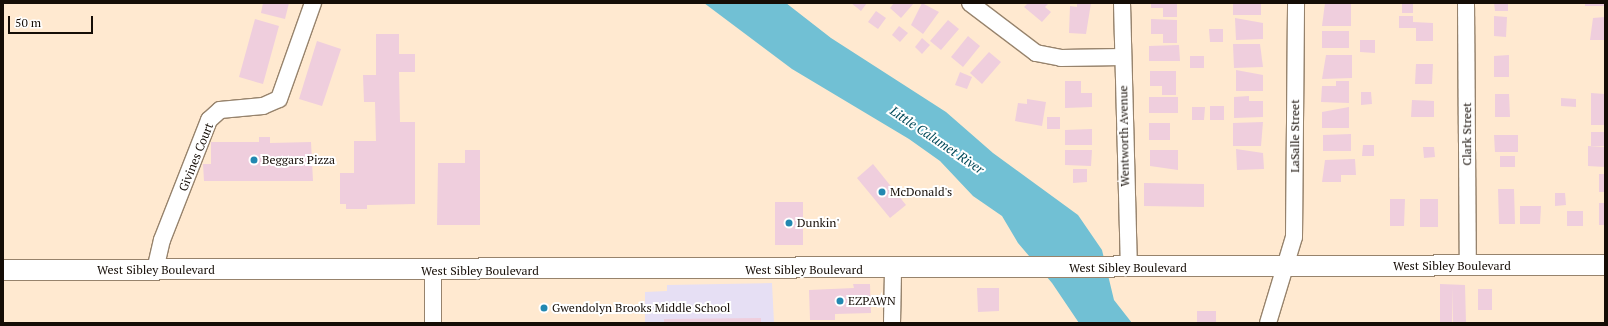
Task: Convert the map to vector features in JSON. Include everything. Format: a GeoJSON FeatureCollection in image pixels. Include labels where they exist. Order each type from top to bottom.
{"type":"FeatureCollection","features":[{"type":"Feature","properties":{"kind":"main road","name":"West Sibley Boulevard"},"geometry":{"type":"LineString","coordinates":[[3,270],[893,270],[1605,265]]}},
{"type":"Feature","properties":{"kind":"street","name":"Givines Court"},"geometry":{"type":"LineString","coordinates":[[155,270],[162,240],[209,120],[220,110],[263,106],[279,99],[313,3]]}},
{"type":"Feature","properties":{"kind":"street"},"geometry":{"type":"LineString","coordinates":[[970,3],[1036,53],[1061,58],[1123,57]]}},
{"type":"Feature","properties":{"kind":"street","name":"Wentworth Avenue"},"geometry":{"type":"LineString","coordinates":[[1122,3],[1125,268]]}},
{"type":"Feature","properties":{"kind":"street","name":"LaSalle Street"},"geometry":{"type":"LineString","coordinates":[[1268,323],[1294,237],[1296,3]]}},
{"type":"Feature","properties":{"kind":"street","name":"Clark Street"},"geometry":{"type":"LineString","coordinates":[[1466,3],[1468,266]]}},
{"type":"Feature","properties":{"kind":"street"},"geometry":{"type":"LineString","coordinates":[[892,323],[893,270]]}},
{"type":"Feature","properties":{"kind":"street"},"geometry":{"type":"LineString","coordinates":[[433,271],[433,323]]}},
{"type":"Feature","properties":{"kind":"shaded area"},"geometry":{"type":"Polygon","coordinates":[[[772,283],[774,323],[645,323],[645,292],[667,291],[667,285],[772,283]]]}},
{"type":"Feature","properties":{"kind":"water","name":"Little Calumet River"},"geometry":{"type":"Polygon","coordinates":[[[704,3],[786,3],[831,38],[946,112],[993,153],[1078,215],[1102,250],[1114,300],[1132,323],[1079,323],[1052,283],[1018,243],[1002,216],[973,196],[940,161],[909,139],[792,69],[704,3]]]}},
{"type":"Feature","properties":{"kind":"building"},"geometry":{"type":"Polygon","coordinates":[[[263,3],[289,3],[285,19],[261,13],[263,3]]]}},
{"type":"Feature","properties":{"kind":"building"},"geometry":{"type":"Polygon","coordinates":[[[851,3],[867,3],[861,11],[851,3]]]}},
{"type":"Feature","properties":{"kind":"building"},"geometry":{"type":"Polygon","coordinates":[[[894,3],[914,3],[901,18],[890,8],[894,3]]]}},
{"type":"Feature","properties":{"kind":"building"},"geometry":{"type":"Polygon","coordinates":[[[922,3],[939,12],[923,34],[911,25],[922,3]]]}},
{"type":"Feature","properties":{"kind":"building"},"geometry":{"type":"Polygon","coordinates":[[[1028,3],[1049,3],[1045,7],[1051,12],[1042,22],[1024,7],[1028,3]]]}},
{"type":"Feature","properties":{"kind":"building"},"geometry":{"type":"Polygon","coordinates":[[[1077,3],[1091,3],[1086,34],[1069,33],[1070,6],[1077,7],[1077,3]]]}},
{"type":"Feature","properties":{"kind":"building"},"geometry":{"type":"Polygon","coordinates":[[[1151,3],[1177,3],[1177,17],[1163,17],[1163,8],[1151,8],[1151,3]]]}},
{"type":"Feature","properties":{"kind":"building"},"geometry":{"type":"Polygon","coordinates":[[[1233,3],[1261,3],[1261,15],[1233,15],[1233,3]]]}},
{"type":"Feature","properties":{"kind":"building"},"geometry":{"type":"Polygon","coordinates":[[[1325,3],[1351,3],[1351,26],[1322,26],[1325,3]]]}},
{"type":"Feature","properties":{"kind":"building"},"geometry":{"type":"Polygon","coordinates":[[[1402,3],[1413,3],[1413,13],[1402,13],[1402,3]]]}},
{"type":"Feature","properties":{"kind":"building"},"geometry":{"type":"Polygon","coordinates":[[[1494,3],[1508,3],[1508,11],[1495,11],[1494,3]]]}},
{"type":"Feature","properties":{"kind":"building"},"geometry":{"type":"Polygon","coordinates":[[[1585,3],[1604,3],[1604,6],[1585,6],[1585,3]]]}},
{"type":"Feature","properties":{"kind":"building"},"geometry":{"type":"Polygon","coordinates":[[[876,11],[886,18],[878,29],[868,22],[876,11]]]}},
{"type":"Feature","properties":{"kind":"building"},"geometry":{"type":"Polygon","coordinates":[[[1399,16],[1413,16],[1413,22],[1433,23],[1433,41],[1416,41],[1416,28],[1399,28],[1399,16]]]}},
{"type":"Feature","properties":{"kind":"building"},"geometry":{"type":"Polygon","coordinates":[[[1494,16],[1507,17],[1506,37],[1494,36],[1494,16]]]}},
{"type":"Feature","properties":{"kind":"building"},"geometry":{"type":"Polygon","coordinates":[[[1605,17],[1605,40],[1590,40],[1593,18],[1605,17]]]}},
{"type":"Feature","properties":{"kind":"building"},"geometry":{"type":"Polygon","coordinates":[[[1235,18],[1263,23],[1263,39],[1236,40],[1235,18]]]}},
{"type":"Feature","properties":{"kind":"building"},"geometry":{"type":"Polygon","coordinates":[[[255,19],[279,26],[263,84],[239,77],[255,19]]]}},
{"type":"Feature","properties":{"kind":"building"},"geometry":{"type":"Polygon","coordinates":[[[1151,19],[1177,20],[1177,43],[1163,43],[1163,34],[1151,34],[1151,19]]]}},
{"type":"Feature","properties":{"kind":"building"},"geometry":{"type":"Polygon","coordinates":[[[948,20],[959,29],[941,50],[930,41],[948,20]]]}},
{"type":"Feature","properties":{"kind":"building"},"geometry":{"type":"Polygon","coordinates":[[[899,26],[908,33],[900,42],[892,35],[899,26]]]}},
{"type":"Feature","properties":{"kind":"building"},"geometry":{"type":"Polygon","coordinates":[[[1209,29],[1223,29],[1223,42],[1210,42],[1209,29]]]}},
{"type":"Feature","properties":{"kind":"building"},"geometry":{"type":"Polygon","coordinates":[[[1322,31],[1349,31],[1349,48],[1322,48],[1322,31]]]}},
{"type":"Feature","properties":{"kind":"building"},"geometry":{"type":"Polygon","coordinates":[[[376,34],[399,34],[399,54],[415,54],[415,72],[399,72],[400,122],[415,122],[415,204],[367,205],[367,209],[346,209],[346,204],[340,204],[340,173],[354,173],[354,141],[376,141],[375,102],[364,102],[363,75],[376,75],[376,34]]]}},
{"type":"Feature","properties":{"kind":"building"},"geometry":{"type":"Polygon","coordinates":[[[968,36],[980,46],[963,67],[951,57],[968,36]]]}},
{"type":"Feature","properties":{"kind":"building"},"geometry":{"type":"Polygon","coordinates":[[[922,38],[930,45],[922,54],[915,47],[922,38]]]}},
{"type":"Feature","properties":{"kind":"building"},"geometry":{"type":"Polygon","coordinates":[[[1360,40],[1375,40],[1375,53],[1360,52],[1360,40]]]}},
{"type":"Feature","properties":{"kind":"building"},"geometry":{"type":"Polygon","coordinates":[[[317,41],[341,49],[322,106],[299,99],[317,41]]]}},
{"type":"Feature","properties":{"kind":"building"},"geometry":{"type":"Polygon","coordinates":[[[1233,44],[1260,44],[1263,67],[1234,68],[1233,44]]]}},
{"type":"Feature","properties":{"kind":"building"},"geometry":{"type":"Polygon","coordinates":[[[1179,45],[1180,61],[1149,61],[1149,46],[1179,45]]]}},
{"type":"Feature","properties":{"kind":"building"},"geometry":{"type":"Polygon","coordinates":[[[989,52],[1001,62],[982,84],[970,73],[989,52]]]}},
{"type":"Feature","properties":{"kind":"building"},"geometry":{"type":"Polygon","coordinates":[[[1326,55],[1352,55],[1352,78],[1322,79],[1326,55]]]}},
{"type":"Feature","properties":{"kind":"building"},"geometry":{"type":"Polygon","coordinates":[[[1509,55],[1509,77],[1494,77],[1494,56],[1509,55]]]}},
{"type":"Feature","properties":{"kind":"building"},"geometry":{"type":"Polygon","coordinates":[[[1190,56],[1204,56],[1204,68],[1190,68],[1190,56]]]}},
{"type":"Feature","properties":{"kind":"building"},"geometry":{"type":"Polygon","coordinates":[[[1416,64],[1433,64],[1432,84],[1415,84],[1416,64]]]}},
{"type":"Feature","properties":{"kind":"building"},"geometry":{"type":"Polygon","coordinates":[[[1236,70],[1263,75],[1263,91],[1236,91],[1236,70]]]}},
{"type":"Feature","properties":{"kind":"building"},"geometry":{"type":"Polygon","coordinates":[[[1150,71],[1176,71],[1176,95],[1162,95],[1162,86],[1150,86],[1150,71]]]}},
{"type":"Feature","properties":{"kind":"building"},"geometry":{"type":"Polygon","coordinates":[[[960,72],[972,77],[967,89],[955,85],[960,72]]]}},
{"type":"Feature","properties":{"kind":"building"},"geometry":{"type":"Polygon","coordinates":[[[1065,81],[1081,81],[1081,93],[1092,93],[1092,107],[1065,108],[1065,81]]]}},
{"type":"Feature","properties":{"kind":"building"},"geometry":{"type":"Polygon","coordinates":[[[1336,81],[1349,81],[1349,103],[1321,102],[1322,86],[1336,86],[1336,81]]]}},
{"type":"Feature","properties":{"kind":"building"},"geometry":{"type":"Polygon","coordinates":[[[1361,92],[1371,92],[1372,104],[1361,105],[1361,92]]]}},
{"type":"Feature","properties":{"kind":"building"},"geometry":{"type":"Polygon","coordinates":[[[1591,93],[1605,94],[1605,125],[1591,125],[1591,93]]]}},
{"type":"Feature","properties":{"kind":"building"},"geometry":{"type":"Polygon","coordinates":[[[1495,94],[1509,94],[1510,117],[1495,117],[1495,94]]]}},
{"type":"Feature","properties":{"kind":"building"},"geometry":{"type":"Polygon","coordinates":[[[1249,96],[1249,101],[1263,101],[1263,117],[1234,118],[1234,97],[1249,96]]]}},
{"type":"Feature","properties":{"kind":"building"},"geometry":{"type":"Polygon","coordinates":[[[1149,97],[1178,97],[1178,113],[1149,113],[1149,97]]]}},
{"type":"Feature","properties":{"kind":"building"},"geometry":{"type":"Polygon","coordinates":[[[1561,98],[1576,99],[1576,107],[1561,106],[1561,98]]]}},
{"type":"Feature","properties":{"kind":"building"},"geometry":{"type":"Polygon","coordinates":[[[1027,99],[1046,102],[1042,126],[1015,121],[1018,103],[1027,104],[1027,99]]]}},
{"type":"Feature","properties":{"kind":"building"},"geometry":{"type":"Polygon","coordinates":[[[1412,100],[1434,101],[1434,117],[1411,117],[1412,100]]]}},
{"type":"Feature","properties":{"kind":"building"},"geometry":{"type":"Polygon","coordinates":[[[1210,106],[1224,106],[1224,120],[1210,120],[1210,106]]]}},
{"type":"Feature","properties":{"kind":"building"},"geometry":{"type":"Polygon","coordinates":[[[1192,107],[1205,107],[1204,120],[1192,120],[1192,107]]]}},
{"type":"Feature","properties":{"kind":"building"},"geometry":{"type":"Polygon","coordinates":[[[1349,107],[1349,128],[1322,128],[1322,112],[1349,107]]]}},
{"type":"Feature","properties":{"kind":"building"},"geometry":{"type":"Polygon","coordinates":[[[1047,117],[1060,117],[1060,129],[1047,129],[1047,117]]]}},
{"type":"Feature","properties":{"kind":"building"},"geometry":{"type":"Polygon","coordinates":[[[1263,122],[1261,146],[1233,146],[1233,123],[1263,122]]]}},
{"type":"Feature","properties":{"kind":"building"},"geometry":{"type":"Polygon","coordinates":[[[1149,123],[1170,123],[1170,140],[1149,140],[1149,123]]]}},
{"type":"Feature","properties":{"kind":"building"},"geometry":{"type":"Polygon","coordinates":[[[1092,129],[1092,145],[1065,145],[1065,130],[1092,129]]]}},
{"type":"Feature","properties":{"kind":"building"},"geometry":{"type":"Polygon","coordinates":[[[1591,132],[1604,132],[1604,146],[1591,146],[1591,132]]]}},
{"type":"Feature","properties":{"kind":"building"},"geometry":{"type":"Polygon","coordinates":[[[1351,134],[1351,151],[1323,151],[1323,135],[1351,134]]]}},
{"type":"Feature","properties":{"kind":"building"},"geometry":{"type":"Polygon","coordinates":[[[1494,135],[1518,135],[1518,152],[1495,152],[1494,135]]]}},
{"type":"Feature","properties":{"kind":"building"},"geometry":{"type":"Polygon","coordinates":[[[259,137],[270,137],[270,143],[311,142],[313,181],[204,181],[203,164],[211,164],[211,142],[259,142],[259,137]]]}},
{"type":"Feature","properties":{"kind":"building"},"geometry":{"type":"Polygon","coordinates":[[[1363,145],[1374,145],[1374,156],[1362,156],[1363,145]]]}},
{"type":"Feature","properties":{"kind":"building"},"geometry":{"type":"Polygon","coordinates":[[[1588,146],[1605,147],[1605,167],[1588,166],[1588,146]]]}},
{"type":"Feature","properties":{"kind":"building"},"geometry":{"type":"Polygon","coordinates":[[[1423,147],[1434,147],[1435,157],[1424,158],[1423,147]]]}},
{"type":"Feature","properties":{"kind":"building"},"geometry":{"type":"Polygon","coordinates":[[[1236,149],[1263,153],[1264,169],[1237,170],[1236,149]]]}},
{"type":"Feature","properties":{"kind":"building"},"geometry":{"type":"Polygon","coordinates":[[[465,150],[480,150],[480,225],[437,225],[438,163],[465,163],[465,150]]]}},
{"type":"Feature","properties":{"kind":"building"},"geometry":{"type":"Polygon","coordinates":[[[1065,150],[1092,150],[1091,166],[1065,165],[1065,150]]]}},
{"type":"Feature","properties":{"kind":"building"},"geometry":{"type":"Polygon","coordinates":[[[1150,150],[1178,150],[1178,170],[1150,166],[1150,150]]]}},
{"type":"Feature","properties":{"kind":"building"},"geometry":{"type":"Polygon","coordinates":[[[1500,156],[1515,156],[1515,167],[1500,167],[1500,156]]]}},
{"type":"Feature","properties":{"kind":"building"},"geometry":{"type":"Polygon","coordinates":[[[1355,159],[1356,175],[1341,175],[1341,182],[1322,182],[1325,160],[1355,159]]]}},
{"type":"Feature","properties":{"kind":"building","name":"McDonald's"},"geometry":{"type":"Polygon","coordinates":[[[873,164],[906,205],[890,218],[857,178],[873,164]]]}},
{"type":"Feature","properties":{"kind":"building"},"geometry":{"type":"Polygon","coordinates":[[[1073,169],[1087,169],[1087,182],[1073,183],[1073,169]]]}},
{"type":"Feature","properties":{"kind":"building"},"geometry":{"type":"Polygon","coordinates":[[[1599,174],[1605,174],[1605,192],[1599,192],[1599,174]]]}},
{"type":"Feature","properties":{"kind":"building"},"geometry":{"type":"Polygon","coordinates":[[[1144,183],[1204,184],[1204,207],[1144,206],[1144,183]]]}},
{"type":"Feature","properties":{"kind":"building"},"geometry":{"type":"Polygon","coordinates":[[[1498,189],[1514,189],[1515,224],[1499,224],[1498,189]]]}},
{"type":"Feature","properties":{"kind":"building"},"geometry":{"type":"Polygon","coordinates":[[[1555,193],[1565,193],[1566,205],[1555,206],[1555,193]]]}},
{"type":"Feature","properties":{"kind":"building"},"geometry":{"type":"Polygon","coordinates":[[[1390,199],[1405,199],[1404,226],[1390,226],[1390,199]]]}},
{"type":"Feature","properties":{"kind":"building"},"geometry":{"type":"Polygon","coordinates":[[[1420,199],[1438,199],[1438,227],[1420,227],[1420,199]]]}},
{"type":"Feature","properties":{"kind":"building","name":"Dunkin'"},"geometry":{"type":"Polygon","coordinates":[[[775,202],[803,202],[803,245],[775,245],[775,202]]]}},
{"type":"Feature","properties":{"kind":"building"},"geometry":{"type":"Polygon","coordinates":[[[1599,203],[1605,203],[1605,225],[1599,225],[1599,203]]]}},
{"type":"Feature","properties":{"kind":"building"},"geometry":{"type":"Polygon","coordinates":[[[1520,206],[1541,206],[1540,224],[1520,224],[1520,206]]]}},
{"type":"Feature","properties":{"kind":"building"},"geometry":{"type":"Polygon","coordinates":[[[1567,211],[1583,211],[1583,226],[1567,226],[1567,211]]]}},
{"type":"Feature","properties":{"kind":"building","name":"EZPAWN"},"geometry":{"type":"Polygon","coordinates":[[[853,284],[870,284],[871,313],[835,314],[835,320],[810,320],[809,290],[854,288],[853,284]]]}},
{"type":"Feature","properties":{"kind":"building"},"geometry":{"type":"Polygon","coordinates":[[[1440,284],[1465,285],[1466,323],[1453,323],[1453,287],[1452,323],[1440,323],[1440,284]]]}},
{"type":"Feature","properties":{"kind":"building"},"geometry":{"type":"Polygon","coordinates":[[[977,288],[999,288],[999,311],[978,312],[977,288]]]}},
{"type":"Feature","properties":{"kind":"building"},"geometry":{"type":"Polygon","coordinates":[[[1478,289],[1492,289],[1492,310],[1478,310],[1478,289]]]}},
{"type":"Feature","properties":{"kind":"building"},"geometry":{"type":"Polygon","coordinates":[[[1197,311],[1216,311],[1216,323],[1197,323],[1197,311]]]}},
{"type":"Feature","properties":{"kind":"building"},"geometry":{"type":"Polygon","coordinates":[[[761,318],[761,323],[664,323],[664,319],[761,318]]]}},
{"type":"Feature","properties":{"kind":"place","name":"Beggars Pizza"},"geometry":{"type":"Point","coordinates":[254,160]}},
{"type":"Feature","properties":{"kind":"place","name":"McDonald's"},"geometry":{"type":"Point","coordinates":[882,192]}},
{"type":"Feature","properties":{"kind":"place","name":"Dunkin'"},"geometry":{"type":"Point","coordinates":[789,223]}},
{"type":"Feature","properties":{"kind":"place","name":"EZPAWN"},"geometry":{"type":"Point","coordinates":[840,301]}},
{"type":"Feature","properties":{"kind":"place","name":"Gwendolyn Brooks Middle School"},"geometry":{"type":"Point","coordinates":[544,308]}}]}
